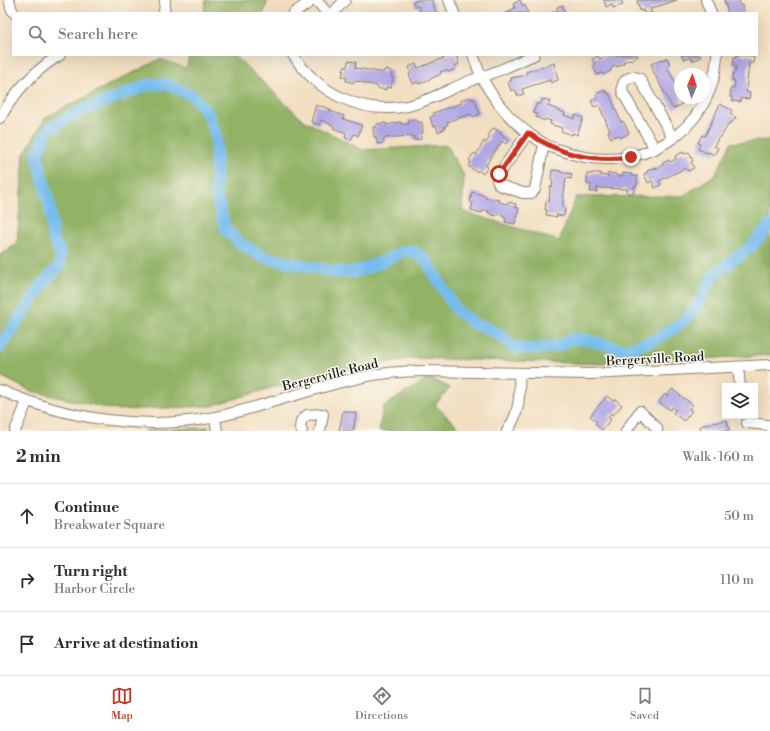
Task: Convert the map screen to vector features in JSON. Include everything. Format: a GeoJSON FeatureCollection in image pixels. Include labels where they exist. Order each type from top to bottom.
{"type":"FeatureCollection","features":[{"type":"Feature","properties":{"kind":"street"},"geometry":{"type":"LineString","coordinates":[[9,0],[13,12]]}},
{"type":"Feature","properties":{"kind":"street"},"geometry":{"type":"LineString","coordinates":[[164,12],[165,0]]}},
{"type":"Feature","properties":{"kind":"street"},"geometry":{"type":"LineString","coordinates":[[296,12],[314,0],[326,12]]}},
{"type":"Feature","properties":{"kind":"street"},"geometry":{"type":"LineString","coordinates":[[334,12],[346,0]]}},
{"type":"Feature","properties":{"kind":"street"},"geometry":{"type":"LineString","coordinates":[[448,0],[454,12]]}},
{"type":"Feature","properties":{"kind":"street"},"geometry":{"type":"LineString","coordinates":[[706,0],[711,12]]}},
{"type":"Feature","properties":{"kind":"street"},"geometry":{"type":"LineString","coordinates":[[294,56],[309,75],[331,93],[344,99],[370,107],[384,108],[408,106],[423,101],[532,56]]}},
{"type":"Feature","properties":{"kind":"street"},"geometry":{"type":"LineString","coordinates":[[477,56],[482,77],[502,108],[528,133],[544,144],[570,154],[602,159],[631,157],[655,149],[673,138],[690,123],[703,105],[712,85],[715,75],[717,56]]}},
{"type":"Feature","properties":{"kind":"street"},"geometry":{"type":"LineString","coordinates":[[0,118],[16,94],[46,58]]}},
{"type":"Feature","properties":{"kind":"street"},"geometry":{"type":"LineString","coordinates":[[655,149],[623,92],[621,86],[626,80],[633,76],[640,80],[673,138]]}},
{"type":"Feature","properties":{"kind":"street"},"geometry":{"type":"LineString","coordinates":[[528,133],[499,174],[497,180],[499,185],[523,193],[532,193],[535,189],[544,144]]}},
{"type":"Feature","properties":{"kind":"street","name":"Bergerville Road"},"geometry":{"type":"LineString","coordinates":[[0,390],[27,402],[69,414],[116,422],[156,423],[215,418],[336,383],[377,374],[425,370],[616,374],[770,365]]}},
{"type":"Feature","properties":{"kind":"street"},"geometry":{"type":"LineString","coordinates":[[738,367],[740,383]]}},
{"type":"Feature","properties":{"kind":"street"},"geometry":{"type":"LineString","coordinates":[[507,431],[515,418],[519,405],[519,373]]}},
{"type":"Feature","properties":{"kind":"street"},"geometry":{"type":"LineString","coordinates":[[15,431],[27,402]]}},
{"type":"Feature","properties":{"kind":"street"},"geometry":{"type":"LineString","coordinates":[[626,431],[640,412],[657,428],[656,431]]}},
{"type":"Feature","properties":{"kind":"street"},"geometry":{"type":"LineString","coordinates":[[302,431],[300,428],[301,421],[307,415],[324,414],[320,431]]}},
{"type":"Feature","properties":{"kind":"street"},"geometry":{"type":"LineString","coordinates":[[215,418],[217,431]]}},
{"type":"Feature","properties":{"kind":"street"},"geometry":{"type":"LineString","coordinates":[[747,423],[768,425],[770,427]]}},
{"type":"Feature","properties":{"kind":"green space"},"geometry":{"type":"Polygon","coordinates":[[[206,0],[268,0],[264,12],[204,12],[206,0]]]}},
{"type":"Feature","properties":{"kind":"green space"},"geometry":{"type":"Polygon","coordinates":[[[190,56],[235,56],[303,120],[363,150],[447,145],[464,176],[462,211],[559,241],[576,197],[683,196],[716,174],[731,143],[770,140],[770,355],[606,364],[414,358],[323,372],[211,406],[116,410],[31,391],[0,376],[0,255],[17,244],[24,154],[46,117],[160,59],[186,68],[190,56]]]}},
{"type":"Feature","properties":{"kind":"green space"},"geometry":{"type":"Polygon","coordinates":[[[429,378],[450,388],[435,405],[459,428],[457,431],[379,431],[383,407],[429,378]]]}},
{"type":"Feature","properties":{"kind":"green space"},"geometry":{"type":"Polygon","coordinates":[[[208,427],[208,431],[146,431],[208,427]]]}},
{"type":"Feature","properties":{"kind":"building"},"geometry":{"type":"Polygon","coordinates":[[[418,0],[432,0],[436,12],[421,12],[418,6],[415,7],[413,2],[418,0]]]}},
{"type":"Feature","properties":{"kind":"building"},"geometry":{"type":"Polygon","coordinates":[[[520,0],[523,6],[525,5],[528,12],[507,12],[515,8],[513,4],[520,0]]]}},
{"type":"Feature","properties":{"kind":"building"},"geometry":{"type":"Polygon","coordinates":[[[604,0],[621,0],[623,5],[613,8],[612,4],[606,7],[604,0]]]}},
{"type":"Feature","properties":{"kind":"building"},"geometry":{"type":"Polygon","coordinates":[[[677,0],[650,9],[652,12],[644,12],[643,10],[640,11],[637,1],[677,0]]]}},
{"type":"Feature","properties":{"kind":"building"},"geometry":{"type":"Polygon","coordinates":[[[724,0],[739,0],[740,6],[742,5],[744,12],[728,12],[724,0]]]}},
{"type":"Feature","properties":{"kind":"building"},"geometry":{"type":"Polygon","coordinates":[[[562,5],[565,12],[553,12],[558,10],[557,7],[562,5]]]}},
{"type":"Feature","properties":{"kind":"building"},"geometry":{"type":"Polygon","coordinates":[[[443,56],[456,56],[459,64],[455,66],[456,69],[448,72],[447,70],[440,72],[441,74],[419,84],[418,82],[413,84],[409,74],[411,73],[409,67],[416,64],[418,68],[444,58],[443,56]]]}},
{"type":"Feature","properties":{"kind":"building"},"geometry":{"type":"Polygon","coordinates":[[[598,56],[600,59],[607,56],[638,56],[623,62],[624,63],[617,67],[616,65],[610,69],[611,71],[603,75],[602,73],[597,75],[592,59],[598,56]]]}},
{"type":"Feature","properties":{"kind":"building"},"geometry":{"type":"Polygon","coordinates":[[[682,56],[701,57],[692,61],[690,57],[684,60],[682,56]]]}},
{"type":"Feature","properties":{"kind":"building"},"geometry":{"type":"Polygon","coordinates":[[[754,56],[753,63],[749,63],[746,92],[750,93],[749,99],[741,98],[741,102],[732,101],[732,97],[730,97],[731,88],[734,88],[735,81],[732,80],[736,66],[733,65],[734,57],[754,56]]]}},
{"type":"Feature","properties":{"kind":"building"},"geometry":{"type":"Polygon","coordinates":[[[667,58],[670,65],[667,67],[674,80],[674,104],[682,104],[673,109],[652,69],[651,64],[667,58]]]}},
{"type":"Feature","properties":{"kind":"building"},"geometry":{"type":"Polygon","coordinates":[[[348,61],[356,62],[355,68],[380,72],[384,72],[385,69],[392,71],[391,77],[393,77],[391,88],[386,87],[386,90],[363,82],[355,81],[354,83],[346,81],[347,78],[342,77],[344,67],[347,67],[348,61]]]}},
{"type":"Feature","properties":{"kind":"building"},"geometry":{"type":"Polygon","coordinates":[[[554,63],[558,80],[551,83],[550,80],[522,89],[524,94],[518,96],[515,89],[511,91],[508,82],[512,80],[511,78],[527,75],[526,72],[554,63]]]}},
{"type":"Feature","properties":{"kind":"building"},"geometry":{"type":"Polygon","coordinates":[[[605,90],[606,93],[609,93],[621,122],[623,121],[629,133],[620,138],[618,135],[611,138],[608,132],[610,131],[599,105],[594,107],[591,101],[598,98],[596,94],[605,90]]]}},
{"type":"Feature","properties":{"kind":"building"},"geometry":{"type":"Polygon","coordinates":[[[470,97],[471,100],[474,98],[480,114],[473,117],[471,114],[447,122],[448,125],[444,126],[445,129],[438,132],[436,126],[433,127],[430,117],[434,116],[433,113],[462,103],[461,100],[470,97]]]}},
{"type":"Feature","properties":{"kind":"building"},"geometry":{"type":"Polygon","coordinates":[[[543,99],[550,101],[548,106],[565,113],[564,115],[574,119],[575,115],[583,118],[577,135],[573,133],[572,135],[561,131],[562,128],[550,124],[551,121],[545,119],[544,121],[536,117],[537,114],[533,113],[537,103],[540,105],[543,99]]]}},
{"type":"Feature","properties":{"kind":"building"},"geometry":{"type":"Polygon","coordinates":[[[720,104],[732,110],[730,114],[736,117],[732,123],[730,122],[720,138],[719,137],[714,146],[718,148],[714,155],[698,149],[700,144],[698,143],[702,135],[705,136],[720,104]]]}},
{"type":"Feature","properties":{"kind":"building"},"geometry":{"type":"Polygon","coordinates":[[[316,105],[330,109],[330,111],[344,116],[343,119],[362,125],[358,136],[354,134],[351,140],[345,138],[346,133],[333,128],[334,126],[321,120],[319,125],[311,122],[316,105]]]}},
{"type":"Feature","properties":{"kind":"building"},"geometry":{"type":"Polygon","coordinates":[[[408,120],[417,120],[417,122],[422,122],[423,133],[421,133],[421,139],[414,140],[413,136],[384,138],[384,143],[377,144],[376,137],[374,137],[373,127],[377,127],[377,124],[386,123],[386,125],[401,122],[401,124],[409,124],[408,120]]]}},
{"type":"Feature","properties":{"kind":"building"},"geometry":{"type":"Polygon","coordinates":[[[493,128],[501,132],[500,133],[509,140],[506,144],[502,141],[489,160],[486,166],[488,167],[483,174],[468,166],[471,162],[469,160],[474,153],[476,155],[484,141],[486,143],[493,128]]]}},
{"type":"Feature","properties":{"kind":"building"},"geometry":{"type":"Polygon","coordinates":[[[683,152],[684,154],[689,152],[694,168],[688,171],[686,168],[659,181],[661,185],[655,188],[652,181],[648,183],[644,174],[648,172],[647,171],[655,167],[656,169],[663,165],[662,163],[669,160],[670,162],[676,159],[675,156],[683,152]]]}},
{"type":"Feature","properties":{"kind":"building"},"geometry":{"type":"Polygon","coordinates":[[[552,170],[572,174],[571,179],[566,178],[563,201],[563,207],[565,208],[564,216],[557,215],[557,217],[546,215],[546,201],[549,202],[550,186],[552,187],[553,180],[551,179],[552,170]]]}},
{"type":"Feature","properties":{"kind":"building"},"geometry":{"type":"Polygon","coordinates":[[[601,173],[600,175],[608,176],[608,173],[616,174],[616,176],[623,176],[623,173],[632,174],[632,176],[637,176],[637,186],[634,186],[634,193],[627,193],[627,189],[597,188],[597,192],[590,192],[591,184],[587,184],[587,174],[601,173]]]}},
{"type":"Feature","properties":{"kind":"building"},"geometry":{"type":"Polygon","coordinates":[[[472,192],[486,196],[485,198],[500,200],[499,202],[516,204],[515,207],[519,208],[515,224],[505,222],[506,218],[503,217],[503,215],[497,214],[496,216],[488,213],[489,211],[483,210],[482,213],[471,210],[473,203],[470,202],[472,192]]]}},
{"type":"Feature","properties":{"kind":"building"},"geometry":{"type":"Polygon","coordinates":[[[672,389],[693,405],[689,409],[692,411],[684,421],[673,413],[676,410],[672,407],[670,410],[659,402],[665,394],[667,396],[672,389]]]}},
{"type":"Feature","properties":{"kind":"building"},"geometry":{"type":"Polygon","coordinates":[[[607,396],[613,401],[615,399],[622,405],[613,415],[611,413],[608,417],[611,419],[602,430],[595,424],[597,422],[590,416],[607,396]]]}},
{"type":"Feature","properties":{"kind":"building"},"geometry":{"type":"Polygon","coordinates":[[[343,411],[356,413],[353,431],[339,431],[343,411]]]}},
{"type":"Feature","properties":{"kind":"building"},"geometry":{"type":"Polygon","coordinates":[[[727,420],[729,431],[701,431],[700,426],[727,420]]]}},
{"type":"Feature","properties":{"kind":"waterway"},"geometry":{"type":"LineString","coordinates":[[0,347],[43,284],[60,265],[60,252],[53,239],[50,208],[37,154],[48,130],[79,112],[150,84],[170,85],[194,97],[208,114],[216,135],[216,196],[226,230],[240,243],[263,257],[334,272],[355,272],[380,263],[404,251],[413,251],[426,260],[456,310],[476,325],[487,328],[504,338],[514,348],[535,349],[559,346],[572,339],[588,340],[624,350],[653,341],[676,327],[694,311],[714,274],[750,248],[770,225]]}},
{"type":"Feature","properties":{"kind":"route"},"geometry":{"type":"LineString","coordinates":[[499,174],[528,133],[544,144],[570,154],[602,159],[631,157]]}}]}
